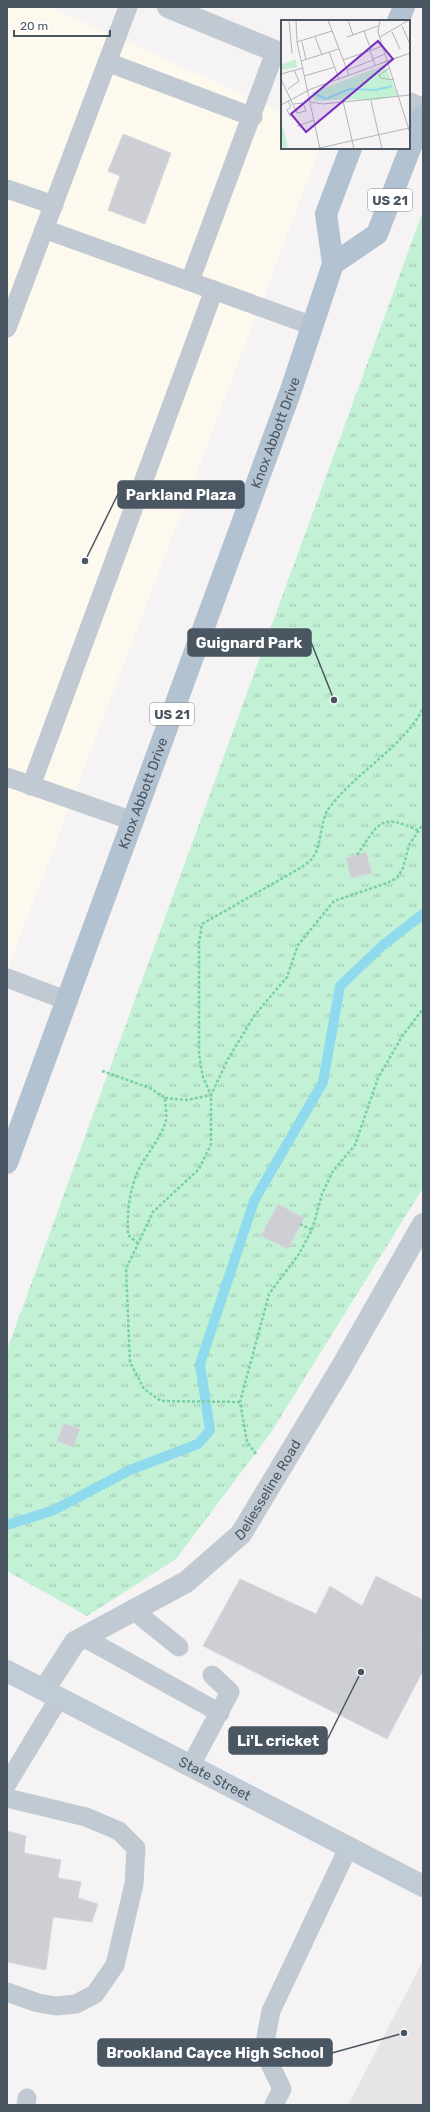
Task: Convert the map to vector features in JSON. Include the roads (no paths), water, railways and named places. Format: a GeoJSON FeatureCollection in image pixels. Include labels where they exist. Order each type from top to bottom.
{"type":"FeatureCollection","features":[{"type":"Feature","properties":{"kind":"main road"},"geometry":{"type":"LineString","coordinates":[[398,20],[404,7]]}},
{"type":"Feature","properties":{"kind":"main road","name":"US 21"},"geometry":{"type":"LineString","coordinates":[[333,264],[378,234],[423,115]]}},
{"type":"Feature","properties":{"kind":"main road","name":"Knox Abbott Drive"},"geometry":{"type":"LineString","coordinates":[[7,1163],[68,1001],[313,326],[333,264],[326,214],[351,149]]}},
{"type":"Feature","properties":{"kind":"main road","name":"State Street"},"geometry":{"type":"LineString","coordinates":[[7,1671],[349,1846],[423,1886]]}},
{"type":"Feature","properties":{"kind":"street"},"geometry":{"type":"LineString","coordinates":[[168,7],[279,53]]}},
{"type":"Feature","properties":{"kind":"street"},"geometry":{"type":"LineString","coordinates":[[410,103],[423,109]]}},
{"type":"Feature","properties":{"kind":"street","name":"Deliesseline Road"},"geometry":{"type":"LineString","coordinates":[[51,1694],[75,1642],[186,1582],[241,1534],[342,1368],[423,1224]]}},
{"type":"Feature","properties":{"kind":"lane"},"geometry":{"type":"LineString","coordinates":[[7,328],[128,7]]}},
{"type":"Feature","properties":{"kind":"lane"},"geometry":{"type":"LineString","coordinates":[[190,281],[279,53]]}},
{"type":"Feature","properties":{"kind":"lane"},"geometry":{"type":"LineString","coordinates":[[108,62],[253,117]]}},
{"type":"Feature","properties":{"kind":"lane"},"geometry":{"type":"LineString","coordinates":[[7,189],[54,205]]}},
{"type":"Feature","properties":{"kind":"lane"},"geometry":{"type":"LineString","coordinates":[[44,229],[313,326]]}},
{"type":"Feature","properties":{"kind":"lane"},"geometry":{"type":"LineString","coordinates":[[31,786],[214,290]]}},
{"type":"Feature","properties":{"kind":"lane"},"geometry":{"type":"LineString","coordinates":[[7,777],[133,822]]}},
{"type":"Feature","properties":{"kind":"lane"},"geometry":{"type":"LineString","coordinates":[[7,978],[68,1001]]}},
{"type":"Feature","properties":{"kind":"lane"},"geometry":{"type":"LineString","coordinates":[[134,1610],[179,1647]]}},
{"type":"Feature","properties":{"kind":"lane"},"geometry":{"type":"LineString","coordinates":[[83,1637],[220,1713]]}},
{"type":"Feature","properties":{"kind":"lane"},"geometry":{"type":"LineString","coordinates":[[191,1765],[230,1692],[212,1675]]}},
{"type":"Feature","properties":{"kind":"lane"},"geometry":{"type":"LineString","coordinates":[[7,1784],[51,1694]]}},
{"type":"Feature","properties":{"kind":"lane"},"geometry":{"type":"LineString","coordinates":[[7,1798],[86,1817],[119,1831],[136,1848],[134,1884],[115,1965],[96,1994],[76,2004],[56,2006],[38,2003],[7,1992]]}},
{"type":"Feature","properties":{"kind":"lane"},"geometry":{"type":"LineString","coordinates":[[274,2105],[282,2089],[269,2062],[266,2037],[271,2011],[349,1846]]}},
{"type":"Feature","properties":{"kind":"waterway"},"geometry":{"type":"LineString","coordinates":[[7,1525],[54,1510],[130,1470],[198,1444],[210,1430],[200,1364],[254,1201],[323,1082],[340,986],[383,945],[423,914]]}},
{"type":"Feature","properties":{"kind":"place","name":"Parkland Plaza"},"geometry":{"type":"Point","coordinates":[85,561]}},
{"type":"Feature","properties":{"kind":"place","name":"Guignard Park"},"geometry":{"type":"Point","coordinates":[334,700]}},
{"type":"Feature","properties":{"kind":"place","name":"Li'L cricket"},"geometry":{"type":"Point","coordinates":[361,1672]}},
{"type":"Feature","properties":{"kind":"place","name":"Brookland Cayce High School"},"geometry":{"type":"Point","coordinates":[404,2033]}}]}
